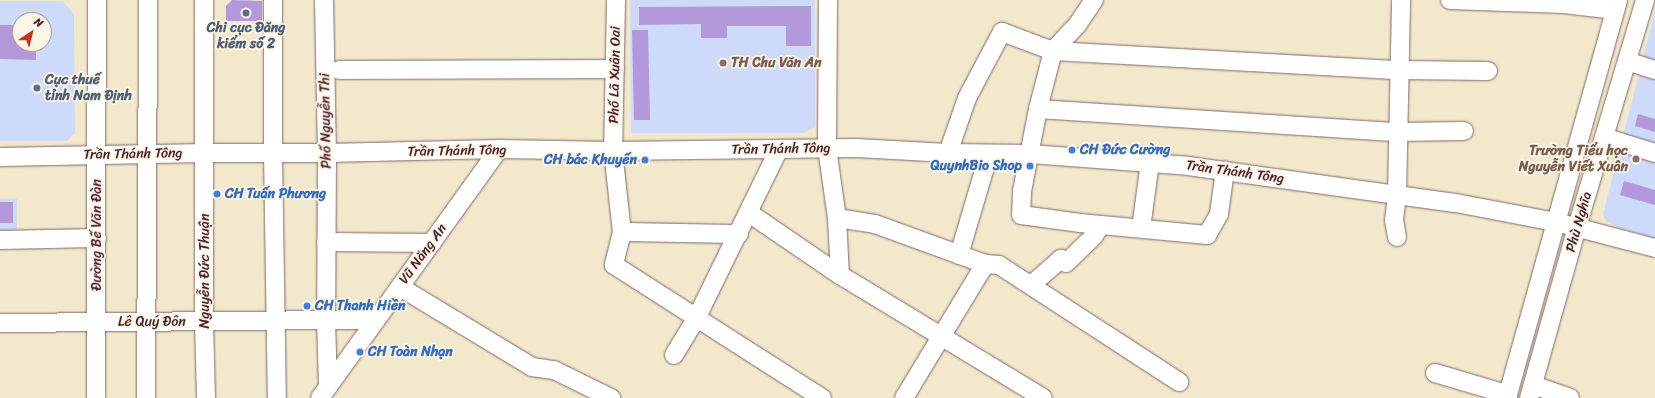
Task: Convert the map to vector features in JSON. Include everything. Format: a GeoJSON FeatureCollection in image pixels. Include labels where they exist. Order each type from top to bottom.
{"type":"FeatureCollection","features":[{"type":"Feature","properties":{"kind":"street","name":"Đường Bế Văn Đàn"},"geometry":{"type":"LineString","coordinates":[[96,398],[97,0]]}},
{"type":"Feature","properties":{"kind":"street"},"geometry":{"type":"LineString","coordinates":[[146,398],[148,0]]}},
{"type":"Feature","properties":{"kind":"street","name":"Nguyễn Đức Thuận"},"geometry":{"type":"LineString","coordinates":[[204,0],[204,322],[206,398]]}},
{"type":"Feature","properties":{"kind":"street"},"geometry":{"type":"LineString","coordinates":[[273,0],[274,321],[277,398]]}},
{"type":"Feature","properties":{"kind":"street","name":"Phố Nguyễn Thi"},"geometry":{"type":"LineString","coordinates":[[324,0],[327,153],[324,392]]}},
{"type":"Feature","properties":{"kind":"street","name":"Phố Lã Xuân Oai"},"geometry":{"type":"LineString","coordinates":[[616,0],[613,151],[622,232]]}},
{"type":"Feature","properties":{"kind":"street"},"geometry":{"type":"LineString","coordinates":[[828,0],[827,148],[837,218],[840,275]]}},
{"type":"Feature","properties":{"kind":"street"},"geometry":{"type":"LineString","coordinates":[[1094,0],[1077,25],[1053,51],[1038,109],[1022,191],[1021,215],[1208,234],[1219,214],[1225,170]]}},
{"type":"Feature","properties":{"kind":"street"},"geometry":{"type":"LineString","coordinates":[[1397,236],[1394,220],[1397,195],[1398,70],[1401,0]]}},
{"type":"Feature","properties":{"kind":"street"},"geometry":{"type":"LineString","coordinates":[[1435,373],[1503,393],[1508,397],[1617,5],[1450,0]]}},
{"type":"Feature","properties":{"kind":"street","name":"Phù Nghĩa"},"geometry":{"type":"LineString","coordinates":[[1531,392],[1577,227],[1645,0]]}},
{"type":"Feature","properties":{"kind":"street"},"geometry":{"type":"LineString","coordinates":[[948,153],[968,98],[1002,32],[1053,51],[1398,70],[1488,71]]}},
{"type":"Feature","properties":{"kind":"street"},"geometry":{"type":"LineString","coordinates":[[1627,61],[1655,70]]}},
{"type":"Feature","properties":{"kind":"street"},"geometry":{"type":"LineString","coordinates":[[339,70],[615,69]]}},
{"type":"Feature","properties":{"kind":"street"},"geometry":{"type":"LineString","coordinates":[[1038,109],[1397,132],[1464,132]]}},
{"type":"Feature","properties":{"kind":"street"},"geometry":{"type":"LineString","coordinates":[[1604,136],[1655,153]]}},
{"type":"Feature","properties":{"kind":"street","name":"Trần Thánh Tông"},"geometry":{"type":"LineString","coordinates":[[0,157],[205,153],[327,153],[499,149],[613,151],[827,148],[948,153],[1030,154],[1150,162],[1225,170],[1456,203],[1556,222],[1655,248]]}},
{"type":"Feature","properties":{"kind":"street","name":"Vũ Năng An"},"geometry":{"type":"LineString","coordinates":[[324,392],[499,149]]}},
{"type":"Feature","properties":{"kind":"street"},"geometry":{"type":"LineString","coordinates":[[674,355],[697,317],[739,234],[779,149]]}},
{"type":"Feature","properties":{"kind":"street"},"geometry":{"type":"LineString","coordinates":[[959,255],[989,154]]}},
{"type":"Feature","properties":{"kind":"street"},"geometry":{"type":"LineString","coordinates":[[1141,228],[1150,162]]}},
{"type":"Feature","properties":{"kind":"street"},"geometry":{"type":"LineString","coordinates":[[749,213],[840,275],[1043,398]]}},
{"type":"Feature","properties":{"kind":"street"},"geometry":{"type":"LineString","coordinates":[[837,218],[875,224],[985,264],[999,266],[1031,285],[1180,382]]}},
{"type":"Feature","properties":{"kind":"street"},"geometry":{"type":"LineString","coordinates":[[1031,285],[1061,259],[1066,263],[1093,237],[1101,224]]}},
{"type":"Feature","properties":{"kind":"street"},"geometry":{"type":"LineString","coordinates":[[739,234],[622,232],[614,264],[822,398]]}},
{"type":"Feature","properties":{"kind":"street"},"geometry":{"type":"LineString","coordinates":[[0,240],[96,238]]}},
{"type":"Feature","properties":{"kind":"street"},"geometry":{"type":"LineString","coordinates":[[326,242],[432,242]]}},
{"type":"Feature","properties":{"kind":"street"},"geometry":{"type":"LineString","coordinates":[[904,398],[985,264]]}},
{"type":"Feature","properties":{"kind":"street"},"geometry":{"type":"LineString","coordinates":[[400,287],[532,367],[554,370],[611,398]]}},
{"type":"Feature","properties":{"kind":"street","name":"Lê Quý Đôn"},"geometry":{"type":"LineString","coordinates":[[0,323],[376,320]]}},
{"type":"Feature","properties":{"kind":"street"},"geometry":{"type":"LineString","coordinates":[[1531,392],[1570,398]]}},
{"type":"Feature","properties":{"kind":"shaded area","name":"TH Chu Văn An"},"geometry":{"type":"Polygon","coordinates":[[[630,0],[815,0],[815,127],[803,133],[631,133],[630,0]]]}},
{"type":"Feature","properties":{"kind":"shaded area","name":"Cục thuế tỉnh Nam Định"},"geometry":{"type":"Polygon","coordinates":[[[0,1],[63,1],[74,15],[75,133],[67,141],[0,141],[0,1]]]}},
{"type":"Feature","properties":{"kind":"shaded area","name":"Trường Tiểu học Nguyễn Viết Xuân"},"geometry":{"type":"Polygon","coordinates":[[[1655,11],[1655,239],[1619,228],[1606,221],[1603,214],[1655,11]]]}},
{"type":"Feature","properties":{"kind":"shaded area"},"geometry":{"type":"Polygon","coordinates":[[[0,199],[17,199],[17,232],[0,232],[0,199]]]}},
{"type":"Feature","properties":{"kind":"building","name":"Chi cục Đăng kiểm số 2"},"geometry":{"type":"Polygon","coordinates":[[[232,0],[262,1],[262,21],[226,21],[226,6],[232,0]]]}},
{"type":"Feature","properties":{"kind":"building"},"geometry":{"type":"Polygon","coordinates":[[[811,6],[811,46],[786,46],[786,26],[727,26],[727,38],[701,38],[701,24],[639,25],[639,7],[811,6]]]}},
{"type":"Feature","properties":{"kind":"building"},"geometry":{"type":"Polygon","coordinates":[[[0,25],[12,25],[12,52],[36,52],[36,60],[0,59],[0,25]]]}},
{"type":"Feature","properties":{"kind":"building"},"geometry":{"type":"Polygon","coordinates":[[[632,30],[648,30],[650,120],[634,120],[632,30]]]}},
{"type":"Feature","properties":{"kind":"building"},"geometry":{"type":"Polygon","coordinates":[[[1638,114],[1655,119],[1655,132],[1635,126],[1638,114]]]}},
{"type":"Feature","properties":{"kind":"building"},"geometry":{"type":"Polygon","coordinates":[[[1624,181],[1655,190],[1655,205],[1620,195],[1624,181]]]}},
{"type":"Feature","properties":{"kind":"building"},"geometry":{"type":"Polygon","coordinates":[[[0,202],[13,202],[13,223],[0,223],[0,202]]]}},
{"type":"Feature","properties":{"kind":"place","name":"Chi cục Đăng kiểm số 2"},"geometry":{"type":"Point","coordinates":[246,13]}},
{"type":"Feature","properties":{"kind":"place","name":"TH Chu Văn An"},"geometry":{"type":"Point","coordinates":[723,63]}},
{"type":"Feature","properties":{"kind":"place","name":"Cục thuế tỉnh Nam Định"},"geometry":{"type":"Point","coordinates":[37,88]}},
{"type":"Feature","properties":{"kind":"place","name":"CH Đức Cường"},"geometry":{"type":"Point","coordinates":[1072,150]}},
{"type":"Feature","properties":{"kind":"place","name":"Trường Tiểu học Nguyễn Viết Xuân"},"geometry":{"type":"Point","coordinates":[1636,159]}},
{"type":"Feature","properties":{"kind":"place","name":"CH bác Khuyến"},"geometry":{"type":"Point","coordinates":[645,160]}},
{"type":"Feature","properties":{"kind":"place","name":"QuynhBio Shop"},"geometry":{"type":"Point","coordinates":[1030,166]}},
{"type":"Feature","properties":{"kind":"place","name":"CH Tuấn Phương"},"geometry":{"type":"Point","coordinates":[217,194]}},
{"type":"Feature","properties":{"kind":"place","name":"CH Thanh Hiền"},"geometry":{"type":"Point","coordinates":[307,306]}},
{"type":"Feature","properties":{"kind":"place","name":"CH Toàn Nhạn"},"geometry":{"type":"Point","coordinates":[360,352]}}]}
